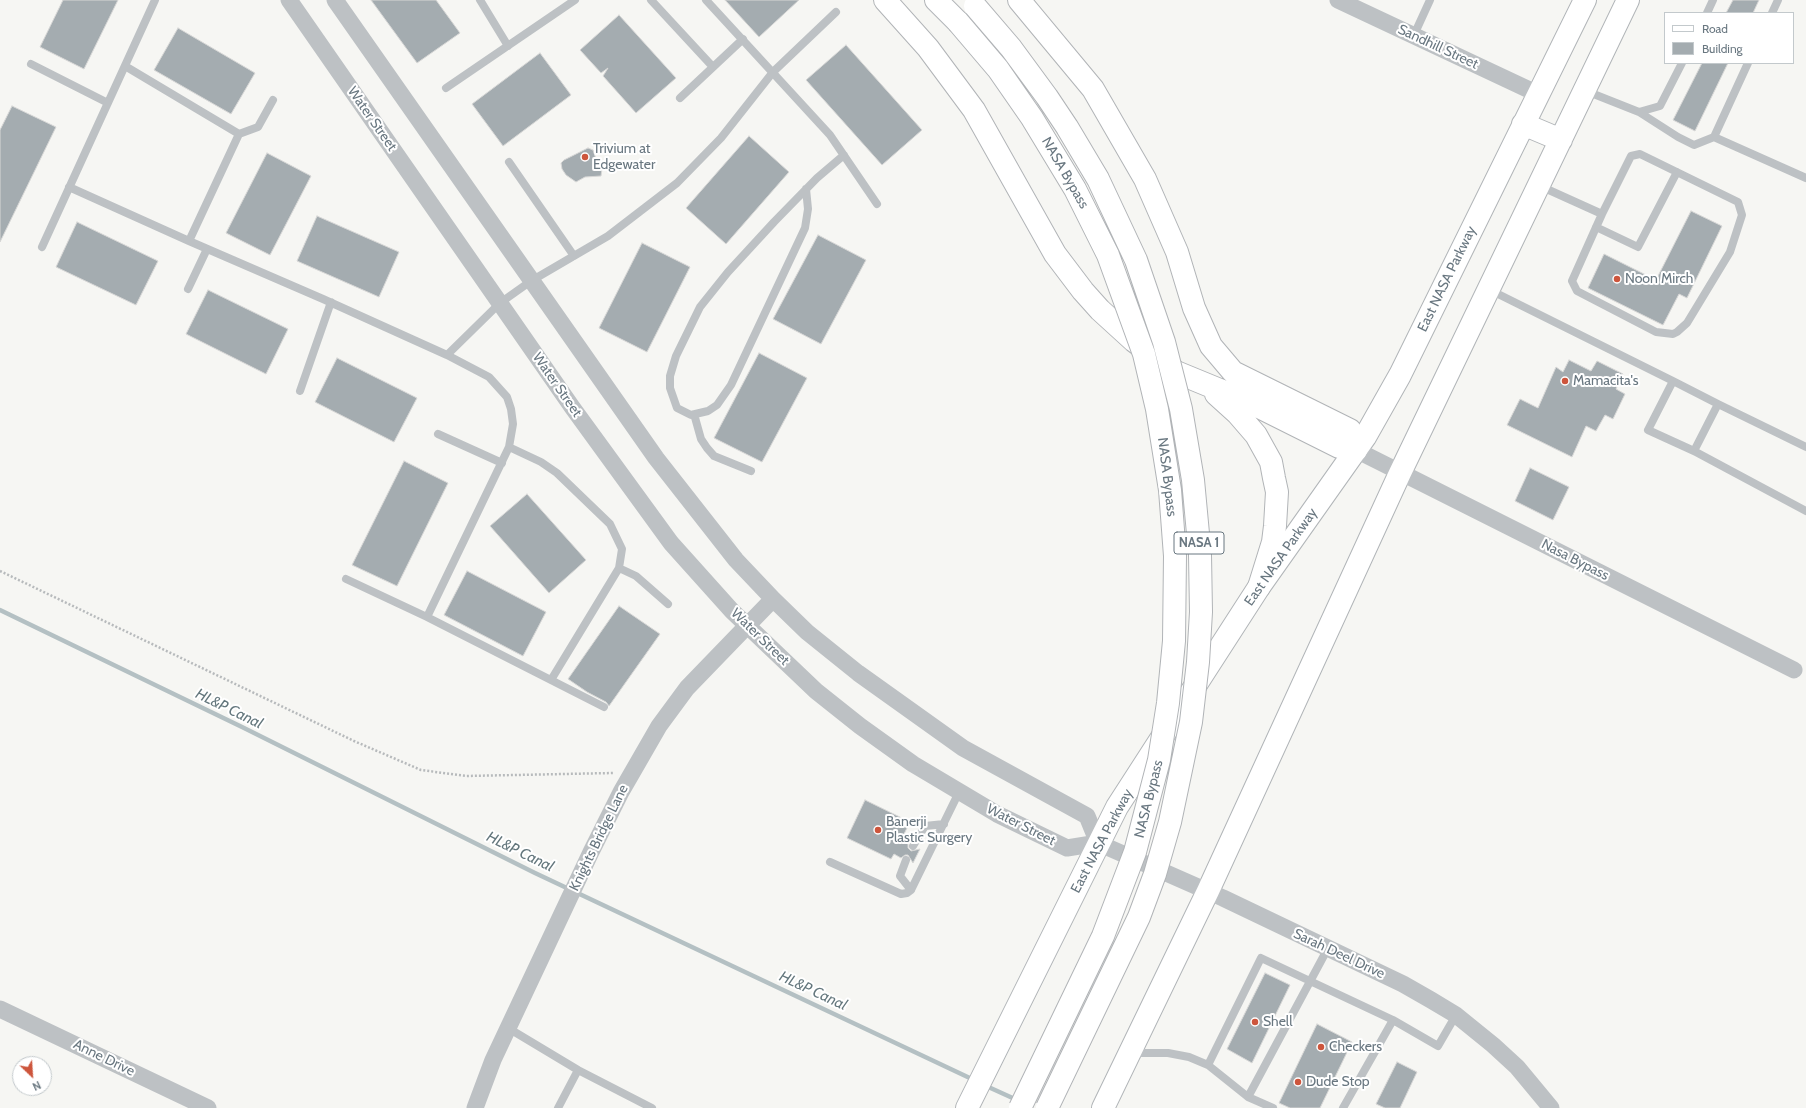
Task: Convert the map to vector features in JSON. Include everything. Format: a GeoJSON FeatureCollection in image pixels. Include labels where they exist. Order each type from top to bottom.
{"type":"FeatureCollection","features":[{"type":"Feature","properties":{"kind":"main road"},"geometry":{"type":"LineString","coordinates":[[885,0],[928,48],[974,110],[1007,166],[1043,236],[1083,292],[1119,329],[1153,357],[1176,372],[1249,402],[1339,447],[1356,450],[1350,430],[1233,372],[1211,346],[1194,308],[1177,252],[1145,179],[1093,89],[1019,0]]}},
{"type":"Feature","properties":{"kind":"main road","name":"NASA Bypass"},"geometry":{"type":"LineString","coordinates":[[936,0],[958,22],[998,69],[1047,141],[1085,206],[1111,262],[1144,354],[1157,409],[1170,490],[1175,556],[1174,641],[1168,702],[1159,760],[1135,852],[1103,936],[1020,1108]]}},
{"type":"Feature","properties":{"kind":"main road","name":"East NASA Parkway"},"geometry":{"type":"LineString","coordinates":[[967,1108],[1117,806],[1259,587],[1356,450],[1400,375],[1584,0]]}},
{"type":"Feature","properties":{"kind":"main road"},"geometry":{"type":"LineString","coordinates":[[1103,1108],[1208,891],[1400,473],[1628,0]]}},
{"type":"Feature","properties":{"kind":"main road","name":"NASA Bypass"},"geometry":{"type":"LineString","coordinates":[[972,3],[1023,64],[1067,127],[1098,180],[1136,260],[1164,342],[1181,409],[1193,480],[1200,555],[1201,612],[1198,662],[1191,722],[1168,829],[1153,881],[1139,916],[1047,1108]]}},
{"type":"Feature","properties":{"kind":"main road"},"geometry":{"type":"LineString","coordinates":[[1523,124],[1561,140]]}},
{"type":"Feature","properties":{"kind":"main road"},"geometry":{"type":"LineString","coordinates":[[1204,384],[1247,424],[1256,435],[1271,462],[1277,492],[1275,526],[1273,542],[1259,587]]}},
{"type":"Feature","properties":{"kind":"street","name":"Water Street"},"geometry":{"type":"LineString","coordinates":[[288,0],[572,406],[671,543],[707,585],[747,626],[816,691],[860,726],[913,764],[998,814],[1067,848],[1098,843]]}},
{"type":"Feature","properties":{"kind":"street"},"geometry":{"type":"LineString","coordinates":[[335,0],[674,484],[736,560],[773,599],[833,654],[918,716],[963,748],[1087,816],[1098,843]]}},
{"type":"Feature","properties":{"kind":"street","name":"Sandhill Street"},"geometry":{"type":"LineString","coordinates":[[1338,0],[1538,94]]}},
{"type":"Feature","properties":{"kind":"street","name":"Nasa Bypass"},"geometry":{"type":"LineString","coordinates":[[1356,450],[1794,670]]}},
{"type":"Feature","properties":{"kind":"street","name":"Knights Bridge Lane"},"geometry":{"type":"LineString","coordinates":[[475,1108],[493,1060],[558,925],[591,852],[632,773],[659,726],[687,688],[773,599]]}},
{"type":"Feature","properties":{"kind":"street","name":"Sarah Deel Drive"},"geometry":{"type":"LineString","coordinates":[[1098,843],[1208,891],[1403,984],[1456,1015],[1517,1067],[1551,1108]]}},
{"type":"Feature","properties":{"kind":"street","name":"Anne Drive"},"geometry":{"type":"LineString","coordinates":[[0,1008],[208,1108]]}},
{"type":"Feature","properties":{"kind":"lane"},"geometry":{"type":"LineString","coordinates":[[42,247],[155,0]]}},
{"type":"Feature","properties":{"kind":"lane"},"geometry":{"type":"LineString","coordinates":[[480,0],[508,46]]}},
{"type":"Feature","properties":{"kind":"lane"},"geometry":{"type":"LineString","coordinates":[[446,88],[575,0]]}},
{"type":"Feature","properties":{"kind":"lane"},"geometry":{"type":"LineString","coordinates":[[651,0],[713,67]]}},
{"type":"Feature","properties":{"kind":"lane"},"geometry":{"type":"LineString","coordinates":[[706,0],[774,72],[830,135],[877,204]]}},
{"type":"Feature","properties":{"kind":"lane"},"geometry":{"type":"LineString","coordinates":[[1414,35],[1430,0]]}},
{"type":"Feature","properties":{"kind":"lane"},"geometry":{"type":"LineString","coordinates":[[1708,12],[1714,0]]}},
{"type":"Feature","properties":{"kind":"lane"},"geometry":{"type":"LineString","coordinates":[[1772,12],[1778,0]]}},
{"type":"Feature","properties":{"kind":"lane"},"geometry":{"type":"LineString","coordinates":[[447,355],[500,303],[531,281],[608,236],[677,183],[721,138],[774,72],[836,12]]}},
{"type":"Feature","properties":{"kind":"lane"},"geometry":{"type":"LineString","coordinates":[[680,98],[743,39]]}},
{"type":"Feature","properties":{"kind":"lane"},"geometry":{"type":"LineString","coordinates":[[31,64],[108,103]]}},
{"type":"Feature","properties":{"kind":"lane"},"geometry":{"type":"LineString","coordinates":[[1639,112],[1660,106],[1681,64]]}},
{"type":"Feature","properties":{"kind":"lane"},"geometry":{"type":"LineString","coordinates":[[1714,137],[1748,64]]}},
{"type":"Feature","properties":{"kind":"lane"},"geometry":{"type":"LineString","coordinates":[[125,66],[239,134]]}},
{"type":"Feature","properties":{"kind":"lane"},"geometry":{"type":"LineString","coordinates":[[1585,90],[1639,112],[1678,137],[1694,144],[1714,137],[1806,178]]}},
{"type":"Feature","properties":{"kind":"lane"},"geometry":{"type":"LineString","coordinates":[[189,241],[239,134],[258,127],[273,100]]}},
{"type":"Feature","properties":{"kind":"lane"},"geometry":{"type":"LineString","coordinates":[[1640,154],[1738,202],[1742,215],[1730,252],[1687,323],[1673,334],[1656,332],[1578,291],[1572,281],[1602,214],[1630,156],[1640,154]]}},
{"type":"Feature","properties":{"kind":"lane"},"geometry":{"type":"LineString","coordinates":[[806,189],[808,209],[805,228],[731,385],[716,405],[708,411],[691,415],[677,408],[670,388],[670,376],[676,356],[697,314],[728,272],[806,189],[844,155]]}},
{"type":"Feature","properties":{"kind":"lane"},"geometry":{"type":"LineString","coordinates":[[509,162],[574,256]]}},
{"type":"Feature","properties":{"kind":"lane"},"geometry":{"type":"LineString","coordinates":[[1596,227],[1638,247],[1677,172]]}},
{"type":"Feature","properties":{"kind":"lane"},"geometry":{"type":"LineString","coordinates":[[1539,186],[1602,214]]}},
{"type":"Feature","properties":{"kind":"lane"},"geometry":{"type":"LineString","coordinates":[[69,187],[207,249],[331,302],[447,355],[489,377],[507,397],[511,409],[513,424],[510,447],[427,617]]}},
{"type":"Feature","properties":{"kind":"lane"},"geometry":{"type":"LineString","coordinates":[[188,289],[207,249]]}},
{"type":"Feature","properties":{"kind":"lane"},"geometry":{"type":"LineString","coordinates":[[1489,290],[1806,446]]}},
{"type":"Feature","properties":{"kind":"lane"},"geometry":{"type":"LineString","coordinates":[[300,391],[331,302]]}},
{"type":"Feature","properties":{"kind":"lane"},"geometry":{"type":"LineString","coordinates":[[1673,381],[1648,430],[1694,451],[1806,511]]}},
{"type":"Feature","properties":{"kind":"lane"},"geometry":{"type":"LineString","coordinates":[[1694,451],[1718,404]]}},
{"type":"Feature","properties":{"kind":"lane"},"geometry":{"type":"LineString","coordinates":[[694,414],[701,439],[710,452],[714,456],[751,471]]}},
{"type":"Feature","properties":{"kind":"lane"},"geometry":{"type":"LineString","coordinates":[[438,434],[502,463]]}},
{"type":"Feature","properties":{"kind":"lane"},"geometry":{"type":"LineString","coordinates":[[510,447],[541,462],[557,473],[610,524],[622,549],[619,568],[551,680]]}},
{"type":"Feature","properties":{"kind":"lane"},"geometry":{"type":"LineString","coordinates":[[619,568],[636,576],[668,604]]}},
{"type":"Feature","properties":{"kind":"lane"},"geometry":{"type":"LineString","coordinates":[[346,579],[427,617],[604,707]]}},
{"type":"Feature","properties":{"kind":"lane"},"geometry":{"type":"LineString","coordinates":[[830,862],[901,894],[911,890],[959,792]]}},
{"type":"Feature","properties":{"kind":"lane"},"geometry":{"type":"LineString","coordinates":[[913,846],[925,826],[944,824]]}},
{"type":"Feature","properties":{"kind":"lane"},"geometry":{"type":"LineString","coordinates":[[906,860],[900,876],[911,890]]}},
{"type":"Feature","properties":{"kind":"lane"},"geometry":{"type":"LineString","coordinates":[[1248,1097],[1328,948]]}},
{"type":"Feature","properties":{"kind":"lane"},"geometry":{"type":"LineString","coordinates":[[1208,1065],[1262,958],[1393,1020],[1438,1046],[1456,1015]]}},
{"type":"Feature","properties":{"kind":"lane"},"geometry":{"type":"LineString","coordinates":[[1343,1108],[1393,1020]]}},
{"type":"Feature","properties":{"kind":"lane"},"geometry":{"type":"LineString","coordinates":[[508,1028],[578,1070],[648,1107]]}},
{"type":"Feature","properties":{"kind":"lane"},"geometry":{"type":"LineString","coordinates":[[1130,1054],[1168,1053],[1189,1057],[1208,1065],[1248,1097],[1273,1108]]}},
{"type":"Feature","properties":{"kind":"lane"},"geometry":{"type":"LineString","coordinates":[[558,1108],[578,1070]]}},
{"type":"Feature","properties":{"kind":"path"},"geometry":{"type":"LineString","coordinates":[[0,571],[354,740],[421,770],[466,776],[632,773]]}},
{"type":"Feature","properties":{"kind":"building"},"geometry":{"type":"Polygon","coordinates":[[[63,0],[118,0],[84,69],[40,47],[63,0]]]}},
{"type":"Feature","properties":{"kind":"building"},"geometry":{"type":"Polygon","coordinates":[[[371,0],[436,0],[460,33],[417,63],[371,0]]]}},
{"type":"Feature","properties":{"kind":"building"},"geometry":{"type":"Polygon","coordinates":[[[725,0],[799,0],[759,37],[725,0]]]}},
{"type":"Feature","properties":{"kind":"building"},"geometry":{"type":"Polygon","coordinates":[[[1733,0],[1759,0],[1753,12],[1727,12],[1733,0]]]}},
{"type":"Feature","properties":{"kind":"building"},"geometry":{"type":"Polygon","coordinates":[[[619,15],[676,78],[636,113],[603,76],[608,68],[601,73],[580,50],[619,15]]]}},
{"type":"Feature","properties":{"kind":"building"},"geometry":{"type":"Polygon","coordinates":[[[178,28],[255,73],[231,114],[154,70],[178,28]]]}},
{"type":"Feature","properties":{"kind":"building"},"geometry":{"type":"Polygon","coordinates":[[[846,45],[922,130],[882,165],[806,80],[846,45]]]}},
{"type":"Feature","properties":{"kind":"building"},"geometry":{"type":"Polygon","coordinates":[[[540,53],[571,95],[503,146],[472,104],[540,53]]]}},
{"type":"Feature","properties":{"kind":"building"},"geometry":{"type":"Polygon","coordinates":[[[1701,64],[1728,64],[1695,131],[1673,120],[1701,64]]]}},
{"type":"Feature","properties":{"kind":"building"},"geometry":{"type":"Polygon","coordinates":[[[12,106],[56,127],[0,242],[0,130],[12,106]]]}},
{"type":"Feature","properties":{"kind":"building"},"geometry":{"type":"Polygon","coordinates":[[[749,136],[789,172],[726,244],[686,208],[749,136]]]}},
{"type":"Feature","properties":{"kind":"building","name":"Trivium at Edgewater"},"geometry":{"type":"Polygon","coordinates":[[[588,148],[593,150],[596,159],[603,162],[601,176],[585,177],[576,182],[566,175],[562,169],[561,163],[588,148]]]}},
{"type":"Feature","properties":{"kind":"building"},"geometry":{"type":"Polygon","coordinates":[[[267,153],[311,176],[270,255],[226,233],[267,153]]]}},
{"type":"Feature","properties":{"kind":"building"},"geometry":{"type":"Polygon","coordinates":[[[1691,211],[1722,226],[1687,298],[1679,294],[1663,325],[1588,288],[1604,254],[1656,280],[1691,211]]]}},
{"type":"Feature","properties":{"kind":"building"},"geometry":{"type":"Polygon","coordinates":[[[317,216],[399,252],[379,297],[297,261],[317,216]]]}},
{"type":"Feature","properties":{"kind":"building"},"geometry":{"type":"Polygon","coordinates":[[[77,222],[158,261],[136,305],[56,267],[77,222]]]}},
{"type":"Feature","properties":{"kind":"building"},"geometry":{"type":"Polygon","coordinates":[[[818,235],[866,260],[821,344],[773,319],[818,235]]]}},
{"type":"Feature","properties":{"kind":"building"},"geometry":{"type":"Polygon","coordinates":[[[642,243],[690,267],[647,352],[599,328],[642,243]]]}},
{"type":"Feature","properties":{"kind":"building"},"geometry":{"type":"Polygon","coordinates":[[[208,290],[288,329],[266,374],[186,334],[208,290]]]}},
{"type":"Feature","properties":{"kind":"building"},"geometry":{"type":"Polygon","coordinates":[[[759,353],[807,378],[762,462],[714,438],[759,353]]]}},
{"type":"Feature","properties":{"kind":"building"},"geometry":{"type":"Polygon","coordinates":[[[337,358],[417,398],[394,442],[315,402],[337,358]]]}},
{"type":"Feature","properties":{"kind":"building"},"geometry":{"type":"Polygon","coordinates":[[[1569,360],[1591,371],[1597,361],[1623,374],[1616,389],[1625,394],[1613,419],[1605,415],[1596,431],[1586,426],[1572,457],[1507,425],[1520,399],[1538,408],[1556,367],[1563,372],[1569,360]]]}},
{"type":"Feature","properties":{"kind":"building"},"geometry":{"type":"Polygon","coordinates":[[[404,461],[448,483],[397,586],[352,565],[404,461]]]}},
{"type":"Feature","properties":{"kind":"building"},"geometry":{"type":"Polygon","coordinates":[[[1530,468],[1569,487],[1553,520],[1515,501],[1530,468]]]}},
{"type":"Feature","properties":{"kind":"building"},"geometry":{"type":"Polygon","coordinates":[[[527,494],[586,560],[549,593],[490,526],[527,494]]]}},
{"type":"Feature","properties":{"kind":"building"},"geometry":{"type":"Polygon","coordinates":[[[467,571],[546,612],[523,656],[444,615],[467,571]]]}},
{"type":"Feature","properties":{"kind":"building"},"geometry":{"type":"Polygon","coordinates":[[[619,606],[660,634],[609,706],[606,702],[587,692],[568,679],[619,606]]]}},
{"type":"Feature","properties":{"kind":"building","name":"Banerji Plastic Surgery"},"geometry":{"type":"Polygon","coordinates":[[[865,800],[910,822],[901,840],[908,844],[908,848],[911,851],[920,849],[913,863],[908,855],[901,858],[894,854],[891,859],[847,838],[865,800]]]}},
{"type":"Feature","properties":{"kind":"building"},"geometry":{"type":"Polygon","coordinates":[[[1265,973],[1290,985],[1252,1063],[1227,1049],[1265,973]]]}},
{"type":"Feature","properties":{"kind":"building"},"geometry":{"type":"Polygon","coordinates":[[[1317,1024],[1352,1042],[1320,1108],[1290,1108],[1279,1103],[1317,1024]]]}},
{"type":"Feature","properties":{"kind":"building"},"geometry":{"type":"Polygon","coordinates":[[[1397,1062],[1417,1072],[1400,1108],[1385,1108],[1376,1104],[1397,1062]]]}},
{"type":"Feature","properties":{"kind":"waterway","name":"HL&P Canal"},"geometry":{"type":"LineString","coordinates":[[0,610],[242,727],[535,873],[974,1080]]}},
{"type":"Feature","properties":{"kind":"waterway","name":"HL&P Canal"},"geometry":{"type":"LineString","coordinates":[[984,1085],[1017,1100]]}},
{"type":"Feature","properties":{"kind":"place","name":"Trivium at Edgewater"},"geometry":{"type":"Point","coordinates":[585,157]}},
{"type":"Feature","properties":{"kind":"place","name":"Noon Mirch"},"geometry":{"type":"Point","coordinates":[1617,279]}},
{"type":"Feature","properties":{"kind":"place","name":"Mamacita's"},"geometry":{"type":"Point","coordinates":[1565,381]}},
{"type":"Feature","properties":{"kind":"place","name":"Banerji Plastic Surgery"},"geometry":{"type":"Point","coordinates":[878,830]}},
{"type":"Feature","properties":{"kind":"place","name":"Shell"},"geometry":{"type":"Point","coordinates":[1255,1022]}},
{"type":"Feature","properties":{"kind":"place","name":"Checkers"},"geometry":{"type":"Point","coordinates":[1321,1047]}},
{"type":"Feature","properties":{"kind":"place","name":"Dude Stop"},"geometry":{"type":"Point","coordinates":[1298,1082]}}]}
